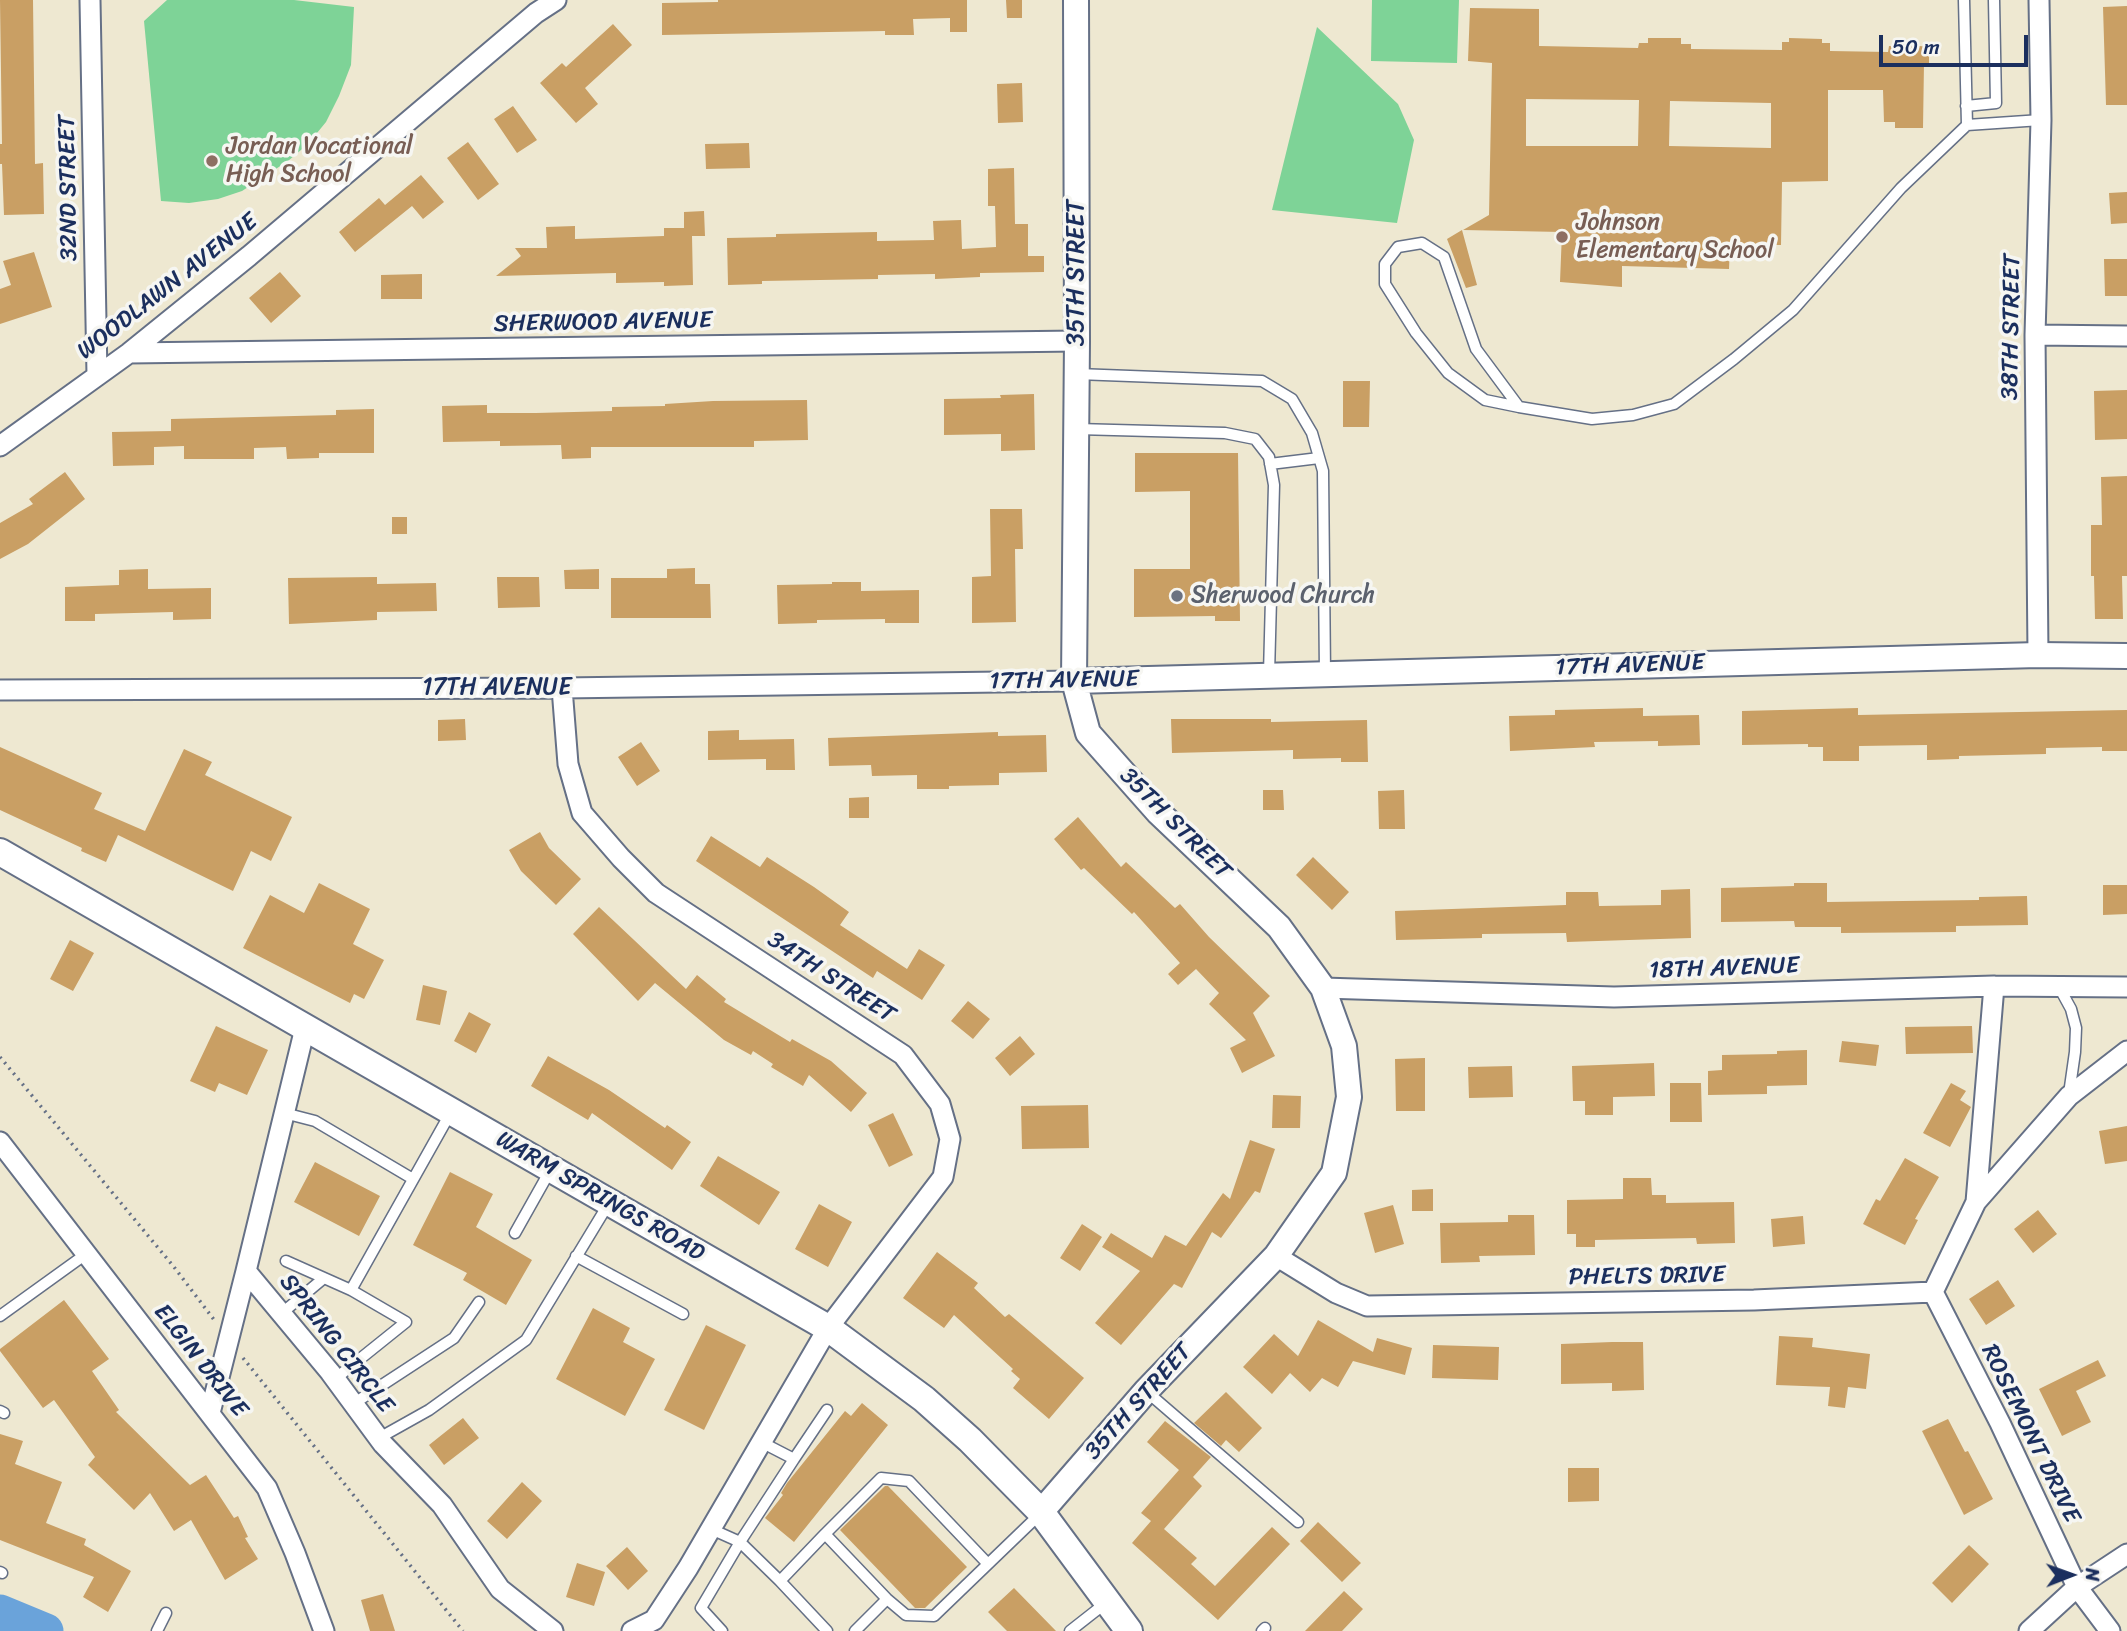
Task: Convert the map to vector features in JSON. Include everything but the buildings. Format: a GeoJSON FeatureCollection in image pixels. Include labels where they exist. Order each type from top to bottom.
{"type":"FeatureCollection","features":[{"type":"Feature","properties":{"kind":"main road","name":"WARM SPRINGS ROAD"},"geometry":{"type":"LineString","coordinates":[[0,852],[828,1328],[924,1399],[970,1440],[1041,1513],[1129,1631]]}},
{"type":"Feature","properties":{"kind":"street","name":"32ND STREET"},"geometry":{"type":"LineString","coordinates":[[90,0],[97,375]]}},
{"type":"Feature","properties":{"kind":"street","name":"WOODLAWN AVENUE"},"geometry":{"type":"LineString","coordinates":[[2,441],[129,353],[249,256],[536,13],[556,0]]}},
{"type":"Feature","properties":{"kind":"street","name":"35TH STREET"},"geometry":{"type":"LineString","coordinates":[[1041,1513],[1146,1391],[1276,1256],[1334,1173],[1349,1097],[1344,1046],[1323,988],[1279,927],[1158,812],[1088,733],[1074,681],[1076,0]]}},
{"type":"Feature","properties":{"kind":"street","name":"38TH STREET"},"geometry":{"type":"LineString","coordinates":[[2038,655],[2035,335],[2041,120],[2039,0]]}},
{"type":"Feature","properties":{"kind":"street"},"geometry":{"type":"LineString","coordinates":[[2035,335],[2127,336]]}},
{"type":"Feature","properties":{"kind":"street","name":"SHERWOOD AVENUE"},"geometry":{"type":"LineString","coordinates":[[129,353],[1077,341]]}},
{"type":"Feature","properties":{"kind":"street","name":"17TH AVENUE"},"geometry":{"type":"LineString","coordinates":[[0,690],[562,688],[1074,681],[2038,655],[2127,656]]}},
{"type":"Feature","properties":{"kind":"street","name":"34TH STREET"},"geometry":{"type":"LineString","coordinates":[[562,688],[568,764],[582,813],[621,858],[656,893],[902,1055],[940,1104],[950,1139],[943,1177],[828,1328]]}},
{"type":"Feature","properties":{"kind":"street"},"geometry":{"type":"LineString","coordinates":[[1976,1202],[1994,986]]}},
{"type":"Feature","properties":{"kind":"street","name":"18TH AVENUE"},"geometry":{"type":"LineString","coordinates":[[1323,988],[1614,997],[1994,986],[2127,987]]}},
{"type":"Feature","properties":{"kind":"street","name":"SPRING CIRCLE"},"geometry":{"type":"LineString","coordinates":[[305,1028],[246,1271],[335,1379],[379,1438],[442,1505],[500,1589],[553,1631]]}},
{"type":"Feature","properties":{"kind":"street"},"geometry":{"type":"LineString","coordinates":[[1933,1292],[1976,1202],[2068,1096],[2127,1051]]}},
{"type":"Feature","properties":{"kind":"street","name":"ELGIN DRIVE"},"geometry":{"type":"LineString","coordinates":[[0,1142],[267,1488],[324,1631]]}},
{"type":"Feature","properties":{"kind":"street","name":"PHELTS DRIVE"},"geometry":{"type":"LineString","coordinates":[[1276,1256],[1336,1293],[1367,1306],[1754,1300],[1933,1292]]}},
{"type":"Feature","properties":{"kind":"street"},"geometry":{"type":"LineString","coordinates":[[210,1413],[246,1271]]}},
{"type":"Feature","properties":{"kind":"street","name":"ROSEMONT DRIVE"},"geometry":{"type":"LineString","coordinates":[[1933,1292],[2000,1423],[2077,1587],[2109,1631]]}},
{"type":"Feature","properties":{"kind":"street"},"geometry":{"type":"LineString","coordinates":[[632,1631],[654,1620],[711,1529],[828,1328]]}},
{"type":"Feature","properties":{"kind":"street"},"geometry":{"type":"LineString","coordinates":[[2029,1631],[2077,1587],[2127,1554]]}},
{"type":"Feature","properties":{"kind":"lane"},"geometry":{"type":"LineString","coordinates":[[1964,0],[1966,125]]}},
{"type":"Feature","properties":{"kind":"lane"},"geometry":{"type":"LineString","coordinates":[[1966,106],[1996,103],[1994,0]]}},
{"type":"Feature","properties":{"kind":"lane"},"geometry":{"type":"LineString","coordinates":[[1519,407],[1476,349],[1444,257],[1422,243],[1398,247],[1385,264],[1385,284],[1416,333],[1448,373],[1485,400],[1519,407],[1592,419],[1633,415],[1674,404],[1793,310],[1901,188],[1966,125],[2041,120]]}},
{"type":"Feature","properties":{"kind":"lane"},"geometry":{"type":"LineString","coordinates":[[1077,374],[1262,381],[1292,399],[1312,433],[1323,471],[1325,674]]}},
{"type":"Feature","properties":{"kind":"lane"},"geometry":{"type":"LineString","coordinates":[[1076,429],[1225,433],[1255,439],[1269,457],[1274,485],[1269,676]]}},
{"type":"Feature","properties":{"kind":"lane"},"geometry":{"type":"LineString","coordinates":[[1270,464],[1319,458]]}},
{"type":"Feature","properties":{"kind":"lane"},"geometry":{"type":"LineString","coordinates":[[2059,987],[2071,1009],[2076,1028],[2068,1096]]}},
{"type":"Feature","properties":{"kind":"lane"},"geometry":{"type":"LineString","coordinates":[[351,1290],[451,1111]]}},
{"type":"Feature","properties":{"kind":"lane"},"geometry":{"type":"LineString","coordinates":[[284,1113],[315,1121],[413,1179]]}},
{"type":"Feature","properties":{"kind":"lane"},"geometry":{"type":"LineString","coordinates":[[515,1233],[551,1169]]}},
{"type":"Feature","properties":{"kind":"lane"},"geometry":{"type":"LineString","coordinates":[[379,1438],[429,1410],[526,1340],[609,1202]]}},
{"type":"Feature","properties":{"kind":"lane"},"geometry":{"type":"LineString","coordinates":[[0,1317],[86,1254]]}},
{"type":"Feature","properties":{"kind":"lane"},"geometry":{"type":"LineString","coordinates":[[576,1256],[683,1314]]}},
{"type":"Feature","properties":{"kind":"lane"},"geometry":{"type":"LineString","coordinates":[[286,1261],[351,1290],[406,1322],[335,1379]]}},
{"type":"Feature","properties":{"kind":"lane"},"geometry":{"type":"LineString","coordinates":[[282,1313],[324,1278]]}},
{"type":"Feature","properties":{"kind":"lane"},"geometry":{"type":"LineString","coordinates":[[353,1404],[454,1338],[478,1302]]}},
{"type":"Feature","properties":{"kind":"lane"},"geometry":{"type":"LineString","coordinates":[[1146,1391],[1298,1522]]}},
{"type":"Feature","properties":{"kind":"lane"},"geometry":{"type":"LineString","coordinates":[[722,1631],[701,1608],[740,1542],[827,1410]]}},
{"type":"Feature","properties":{"kind":"lane"},"geometry":{"type":"LineString","coordinates":[[761,1443],[794,1459]]}},
{"type":"Feature","properties":{"kind":"lane"},"geometry":{"type":"LineString","coordinates":[[780,1581],[881,1478],[909,1481],[988,1564]]}},
{"type":"Feature","properties":{"kind":"lane"},"geometry":{"type":"LineString","coordinates":[[825,1534],[887,1599],[906,1615],[934,1616],[1041,1513]]}},
{"type":"Feature","properties":{"kind":"lane"},"geometry":{"type":"LineString","coordinates":[[711,1529],[740,1542],[827,1631]]}},
{"type":"Feature","properties":{"kind":"lane"},"geometry":{"type":"LineString","coordinates":[[855,1631],[887,1599]]}},
{"type":"Feature","properties":{"kind":"lane"},"geometry":{"type":"LineString","coordinates":[[1070,1631],[1107,1601]]}},
{"type":"Feature","properties":{"kind":"lane"},"geometry":{"type":"LineString","coordinates":[[156,1631],[166,1613]]}},
{"type":"Feature","properties":{"kind":"green space"},"geometry":{"type":"Polygon","coordinates":[[[167,0],[294,0],[354,7],[351,65],[326,122],[308,144],[288,161],[242,191],[218,199],[189,203],[161,201],[144,21],[167,0]]]}},
{"type":"Feature","properties":{"kind":"green space"},"geometry":{"type":"Polygon","coordinates":[[[1372,0],[1459,0],[1457,63],[1371,61],[1372,0]]]}},
{"type":"Feature","properties":{"kind":"green space"},"geometry":{"type":"Polygon","coordinates":[[[1317,27],[1398,104],[1414,140],[1397,223],[1272,210],[1317,27]]]}},
{"type":"Feature","properties":{"kind":"waterway"},"geometry":{"type":"LineString","coordinates":[[0,1612],[46,1631]]}},
{"type":"Feature","properties":{"kind":"place","name":"Jordan Vocational High School"},"geometry":{"type":"Point","coordinates":[212,161]}},
{"type":"Feature","properties":{"kind":"place","name":"Johnson Elementary School"},"geometry":{"type":"Point","coordinates":[1562,237]}},
{"type":"Feature","properties":{"kind":"place","name":"Sherwood Church"},"geometry":{"type":"Point","coordinates":[1177,596]}}]}
